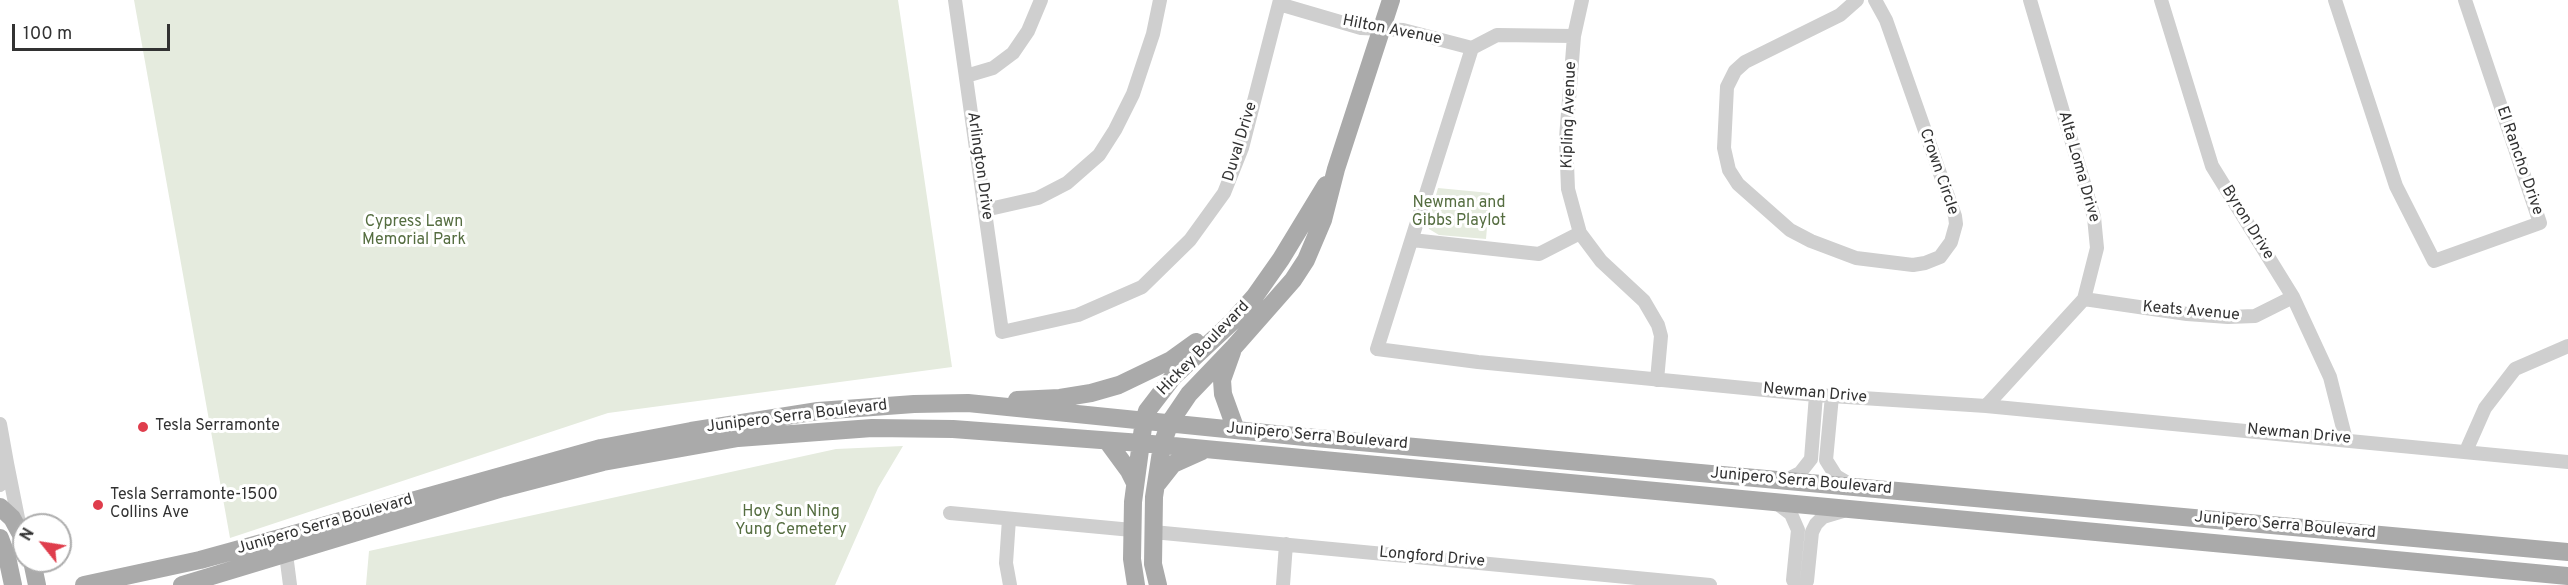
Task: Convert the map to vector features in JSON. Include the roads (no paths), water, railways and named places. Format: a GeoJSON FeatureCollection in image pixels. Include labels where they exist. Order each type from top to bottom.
{"type":"FeatureCollection","features":[{"type":"Feature","properties":{"kind":"main road","name":"Hickey Boulevard"},"geometry":{"type":"LineString","coordinates":[[1158,585],[1153,564],[1155,488],[1162,445],[1170,422],[1189,394],[1293,280],[1306,261],[1323,220],[1336,169],[1391,0]]}},
{"type":"Feature","properties":{"kind":"main road","name":"Hickey Boulevard"},"geometry":{"type":"LineString","coordinates":[[1136,585],[1132,559],[1132,530],[1135,483],[1144,420],[1152,404],[1173,377],[1240,314],[1275,268],[1336,169]]}},
{"type":"Feature","properties":{"kind":"main road"},"geometry":{"type":"LineString","coordinates":[[968,403],[1060,398],[1119,385],[1171,360],[1218,325],[1240,314]]}},
{"type":"Feature","properties":{"kind":"main road"},"geometry":{"type":"LineString","coordinates":[[1234,347],[1222,380],[1222,393],[1236,430]]}},
{"type":"Feature","properties":{"kind":"main road","name":"Junipero Serra Boulevard"},"geometry":{"type":"LineString","coordinates":[[84,585],[200,560],[550,461],[647,439],[828,410],[968,403],[1236,430],[2568,552]]}},
{"type":"Feature","properties":{"kind":"main road","name":"Junipero Serra Boulevard"},"geometry":{"type":"LineString","coordinates":[[182,585],[554,474],[694,444],[800,432],[872,428],[953,429],[1141,443],[1773,500],[1849,510],[2568,576]]}},
{"type":"Feature","properties":{"kind":"main road"},"geometry":{"type":"LineString","coordinates":[[1107,441],[1135,483]]}},
{"type":"Feature","properties":{"kind":"main road"},"geometry":{"type":"LineString","coordinates":[[1155,488],[1165,471],[1173,464],[1206,449]]}},
{"type":"Feature","properties":{"kind":"main road"},"geometry":{"type":"LineString","coordinates":[[0,507],[12,518]]}},
{"type":"Feature","properties":{"kind":"main road"},"geometry":{"type":"LineString","coordinates":[[0,538],[13,585]]}},
{"type":"Feature","properties":{"kind":"street","name":"Arlington Drive"},"geometry":{"type":"LineString","coordinates":[[955,0],[1002,332]]}},
{"type":"Feature","properties":{"kind":"street"},"geometry":{"type":"LineString","coordinates":[[966,76],[993,68],[1013,53],[1028,31],[1041,0]]}},
{"type":"Feature","properties":{"kind":"street"},"geometry":{"type":"LineString","coordinates":[[985,210],[1038,198],[1067,183],[1099,155],[1115,130],[1133,94],[1153,34],[1160,0]]}},
{"type":"Feature","properties":{"kind":"street","name":"Kipling Avenue"},"geometry":{"type":"LineString","coordinates":[[1582,0],[1574,36],[1566,138],[1568,189],[1580,233],[1601,261],[1644,301],[1658,325],[1661,336],[1658,380]]}},
{"type":"Feature","properties":{"kind":"street","name":"Crown Circle"},"geometry":{"type":"LineString","coordinates":[[1857,0],[1840,15],[1745,62],[1735,71],[1727,87],[1724,147],[1729,170],[1738,184],[1790,231],[1811,241],[1856,258],[1884,263],[1913,265],[1926,263],[1940,257],[1951,242],[1956,224],[1886,20],[1875,0]]}},
{"type":"Feature","properties":{"kind":"street","name":"Alta Loma Drive"},"geometry":{"type":"LineString","coordinates":[[1986,406],[2084,299],[2097,248],[2094,217],[2030,0]]}},
{"type":"Feature","properties":{"kind":"street","name":"Byron Drive"},"geometry":{"type":"LineString","coordinates":[[2161,0],[2212,166],[2293,297],[2330,377],[2346,440]]}},
{"type":"Feature","properties":{"kind":"street","name":"El Rancho Drive"},"geometry":{"type":"LineString","coordinates":[[2335,0],[2396,186],[2434,261],[2540,223],[2465,0]]}},
{"type":"Feature","properties":{"kind":"street","name":"Hilton Avenue"},"geometry":{"type":"LineString","coordinates":[[1280,2],[1361,28],[1403,30],[1472,48]]}},
{"type":"Feature","properties":{"kind":"street","name":"Duval Drive"},"geometry":{"type":"LineString","coordinates":[[1002,332],[1078,315],[1142,287],[1191,240],[1224,193],[1242,148],[1280,2]]}},
{"type":"Feature","properties":{"kind":"street"},"geometry":{"type":"LineString","coordinates":[[1472,48],[1497,35],[1574,36]]}},
{"type":"Feature","properties":{"kind":"street","name":"Newman Drive"},"geometry":{"type":"LineString","coordinates":[[1472,48],[1377,349],[1478,362],[1816,395],[1986,406],[2568,462]]}},
{"type":"Feature","properties":{"kind":"street"},"geometry":{"type":"LineString","coordinates":[[1412,240],[1539,254],[1580,233]]}},
{"type":"Feature","properties":{"kind":"street","name":"Keats Avenue"},"geometry":{"type":"LineString","coordinates":[[2084,299],[2187,314],[2228,317],[2255,316],[2293,297]]}},
{"type":"Feature","properties":{"kind":"street"},"geometry":{"type":"LineString","coordinates":[[2466,451],[2484,408],[2515,369],[2568,346]]}},
{"type":"Feature","properties":{"kind":"street"},"geometry":{"type":"LineString","coordinates":[[1786,480],[1800,473],[1811,459],[1816,395]]}},
{"type":"Feature","properties":{"kind":"street"},"geometry":{"type":"LineString","coordinates":[[1832,396],[1826,460],[1836,476],[1853,486]]}},
{"type":"Feature","properties":{"kind":"street"},"geometry":{"type":"LineString","coordinates":[[0,424],[18,513]]}},
{"type":"Feature","properties":{"kind":"street"},"geometry":{"type":"LineString","coordinates":[[0,485],[7,463]]}},
{"type":"Feature","properties":{"kind":"street"},"geometry":{"type":"LineString","coordinates":[[1773,500],[1791,514],[1798,530],[1793,580],[1796,585]]}},
{"type":"Feature","properties":{"kind":"street"},"geometry":{"type":"LineString","coordinates":[[1804,585],[1808,580],[1812,532],[1816,524],[1823,517],[1849,510]]}},
{"type":"Feature","properties":{"kind":"street"},"geometry":{"type":"LineString","coordinates":[[950,513],[1132,530]]}},
{"type":"Feature","properties":{"kind":"street"},"geometry":{"type":"LineString","coordinates":[[1009,519],[1006,563],[1010,585]]}},
{"type":"Feature","properties":{"kind":"street","name":"Longford Drive"},"geometry":{"type":"LineString","coordinates":[[1154,532],[1286,544],[1581,578],[1710,585]]}},
{"type":"Feature","properties":{"kind":"street"},"geometry":{"type":"LineString","coordinates":[[1282,585],[1286,544]]}},
{"type":"Feature","properties":{"kind":"street"},"geometry":{"type":"LineString","coordinates":[[286,554],[290,585]]}},
{"type":"Feature","properties":{"kind":"place","name":"Tesla Serramonte"},"geometry":{"type":"Point","coordinates":[143,427]}},
{"type":"Feature","properties":{"kind":"place","name":"Tesla Serramonte-1500 Collins Ave"},"geometry":{"type":"Point","coordinates":[98,505]}},
{"type":"Feature","properties":{"kind":"park label","name":"Newman and Gibbs Playlot"},"geometry":{"type":"Point","coordinates":[1459,213]}},
{"type":"Feature","properties":{"kind":"park label","name":"Cypress Lawn Memorial Park"},"geometry":{"type":"Point","coordinates":[414,232]}},
{"type":"Feature","properties":{"kind":"park label","name":"Hoy Sun Ning Yung Cemetery"},"geometry":{"type":"Point","coordinates":[791,522]}}]}
